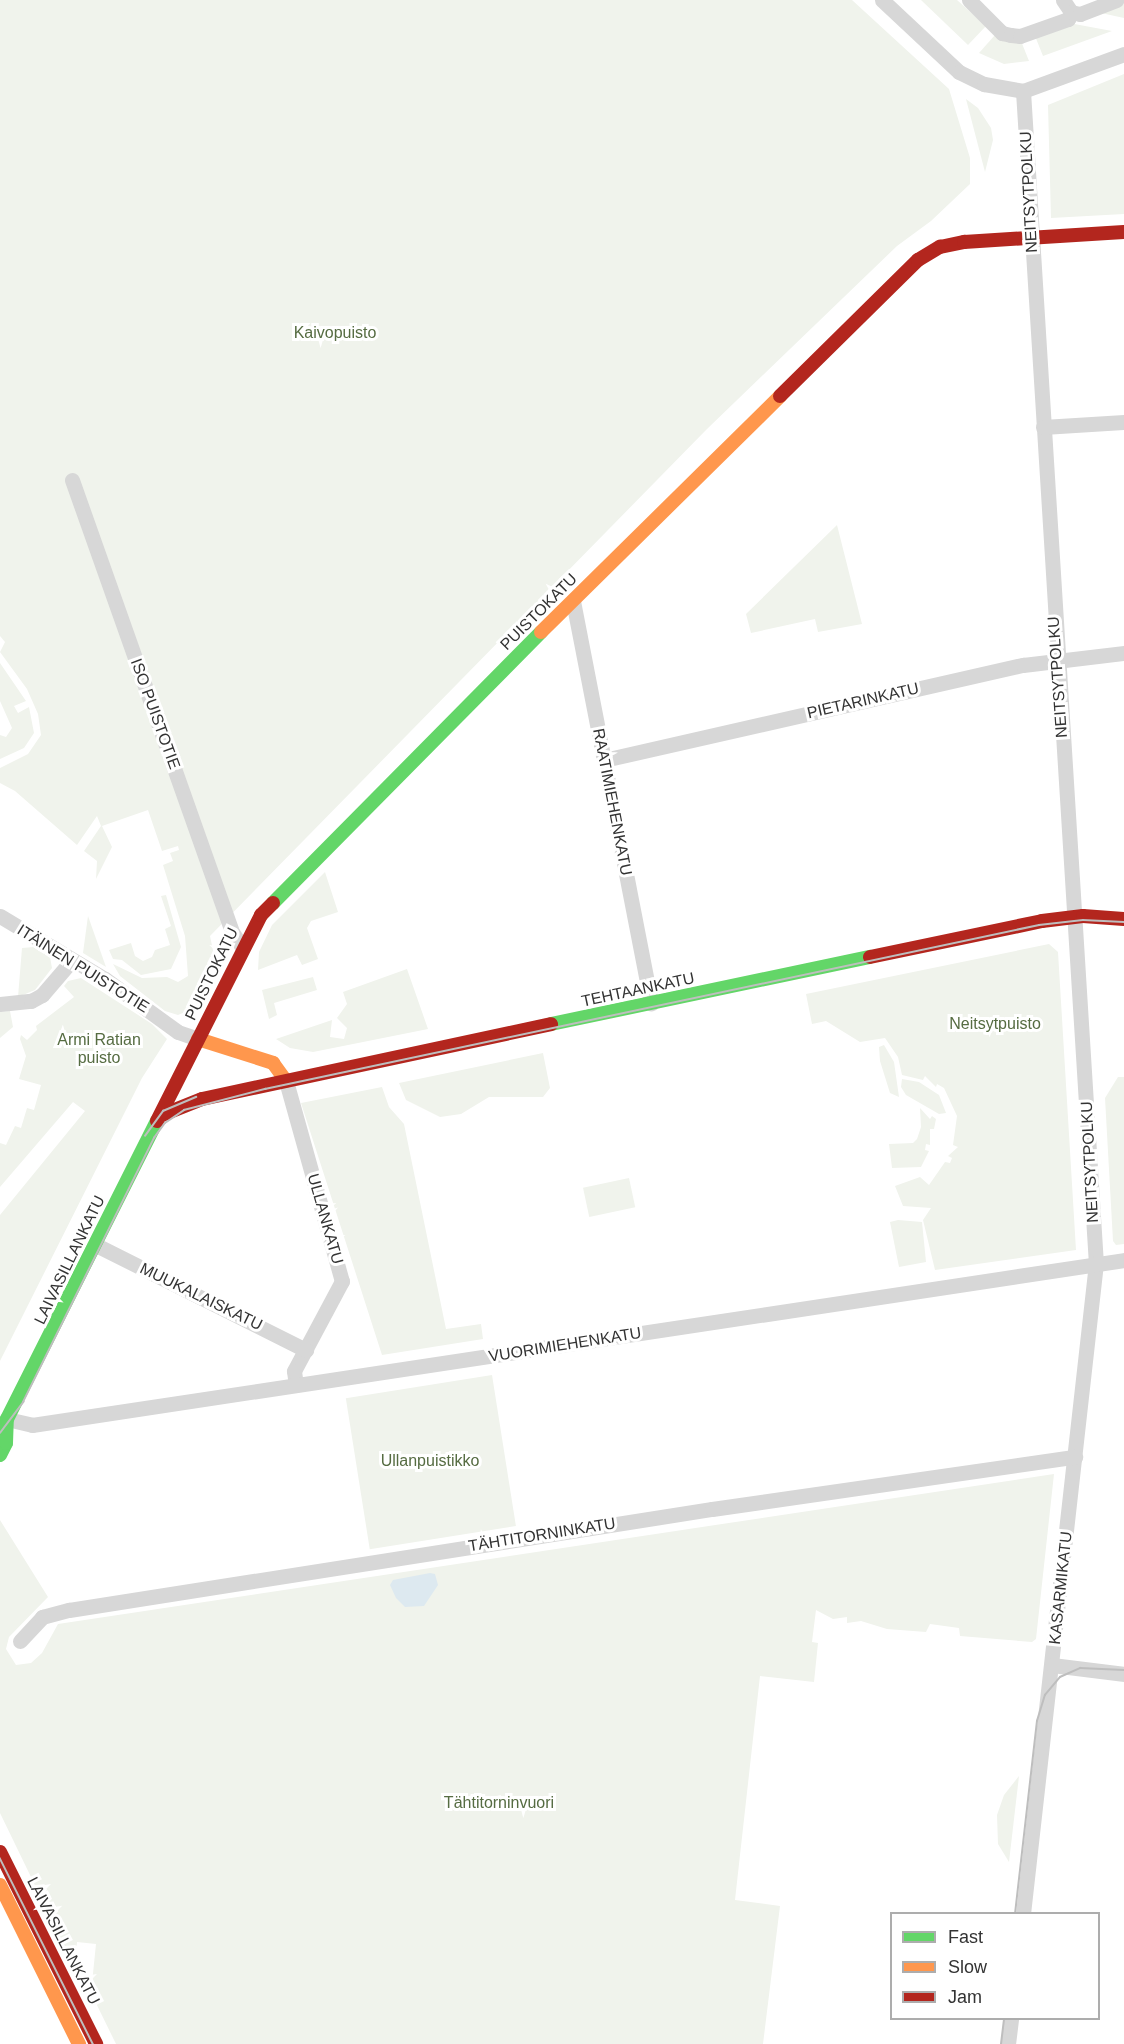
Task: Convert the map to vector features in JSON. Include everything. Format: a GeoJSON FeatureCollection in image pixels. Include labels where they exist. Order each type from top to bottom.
{"type":"FeatureCollection","features":[{"type":"Feature","properties":{"kind":"street"},"geometry":{"type":"LineString","coordinates":[[882,0],[958,72],[984,84],[1023,91],[1124,54]]}},
{"type":"Feature","properties":{"kind":"street"},"geometry":{"type":"LineString","coordinates":[[969,0],[1002,33],[1011,35],[1068,19],[1067,6]]}},
{"type":"Feature","properties":{"kind":"street"},"geometry":{"type":"LineString","coordinates":[[1067,6],[1080,14],[1116,0]]}},
{"type":"Feature","properties":{"kind":"street","name":"NEITSYTPOLKU"},"geometry":{"type":"LineString","coordinates":[[1023,91],[1056,659],[1075,917],[1096,1263]]}},
{"type":"Feature","properties":{"kind":"street","name":"PUISTOKATU"},"geometry":{"type":"LineString","coordinates":[[162,1115],[242,947],[261,915],[573,601],[918,260],[940,247],[964,242],[1124,232]]}},
{"type":"Feature","properties":{"kind":"street"},"geometry":{"type":"LineString","coordinates":[[1043,427],[1124,422]]}},
{"type":"Feature","properties":{"kind":"street","name":"ISO PUISTOTIE"},"geometry":{"type":"LineString","coordinates":[[72,480],[232,932],[242,947]]}},
{"type":"Feature","properties":{"kind":"street","name":"RAATIMIEHENKATU"},"geometry":{"type":"LineString","coordinates":[[573,601],[651,1004]]}},
{"type":"Feature","properties":{"kind":"street","name":"PIETARINKATU"},"geometry":{"type":"LineString","coordinates":[[604,760],[1056,659],[1124,653]]}},
{"type":"Feature","properties":{"kind":"street","name":"ITÄINEN PUISTOTIE"},"geometry":{"type":"LineString","coordinates":[[0,916],[72,960],[178,1032],[198,1039]]}},
{"type":"Feature","properties":{"kind":"street","name":"TEHTAANKATU"},"geometry":{"type":"LineString","coordinates":[[162,1115],[202,1099],[1075,917],[1124,918]]}},
{"type":"Feature","properties":{"kind":"street"},"geometry":{"type":"LineString","coordinates":[[0,1004],[31,1001],[42,994],[72,960]]}},
{"type":"Feature","properties":{"kind":"street"},"geometry":{"type":"LineString","coordinates":[[198,1039],[273,1063],[286,1081]]}},
{"type":"Feature","properties":{"kind":"street","name":"ULLANKATU"},"geometry":{"type":"LineString","coordinates":[[286,1081],[342,1281],[294,1371],[296,1385]]}},
{"type":"Feature","properties":{"kind":"street","name":"LAIVASILLANKATU"},"geometry":{"type":"LineString","coordinates":[[0,1455],[6,1443],[4,1420],[162,1115]]}},
{"type":"Feature","properties":{"kind":"street","name":"MUUKALAISKATU"},"geometry":{"type":"LineString","coordinates":[[96,1245],[306,1350]]}},
{"type":"Feature","properties":{"kind":"street","name":"VUORIMIEHENKATU"},"geometry":{"type":"LineString","coordinates":[[4,1420],[32,1425],[1124,1260]]}},
{"type":"Feature","properties":{"kind":"street","name":"KASARMIKATU"},"geometry":{"type":"LineString","coordinates":[[1023,1912],[1096,1263]]}},
{"type":"Feature","properties":{"kind":"street","name":"TÄHTITORNINKATU"},"geometry":{"type":"LineString","coordinates":[[20,1641],[42,1617],[80,1608],[758,1502],[1075,1457]]}},
{"type":"Feature","properties":{"kind":"street"},"geometry":{"type":"LineString","coordinates":[[1052,1665],[1124,1674]]}},
{"type":"Feature","properties":{"kind":"street","name":"LAIVASILLANKATU"},"geometry":{"type":"LineString","coordinates":[[0,1852],[96,2044]]}},
{"type":"Feature","properties":{"kind":"street","name":"LAIVASILLANKATU"},"geometry":{"type":"LineString","coordinates":[[0,1885],[79,2044]]}},
{"type":"Feature","properties":{"kind":"street"},"geometry":{"type":"LineString","coordinates":[[1008,2044],[1011,2020]]}},
{"type":"Feature","properties":{"kind":"green space","name":"Kaivopuisto"},"geometry":{"type":"Polygon","coordinates":[[[0,0],[852,0],[949,89],[970,158],[970,184],[931,221],[897,246],[707,429],[210,936],[214,955],[207,984],[192,1009],[178,1015],[165,1011],[120,976],[113,964],[142,978],[167,977],[178,982],[188,976],[185,936],[163,865],[173,861],[170,853],[179,850],[178,846],[162,851],[148,810],[102,826],[112,847],[96,879],[97,861],[84,851],[101,826],[97,816],[77,845],[15,791],[0,783],[0,768],[28,754],[41,735],[38,714],[27,689],[0,652],[5,642],[0,636],[0,0]]]}},
{"type":"Feature","properties":{"kind":"green space"},"geometry":{"type":"Polygon","coordinates":[[[921,0],[957,0],[986,26],[968,45],[921,0]]]}},
{"type":"Feature","properties":{"kind":"green space"},"geometry":{"type":"Polygon","coordinates":[[[1124,3],[1124,18],[1101,13],[1101,12],[1124,3]]]}},
{"type":"Feature","properties":{"kind":"green space"},"geometry":{"type":"Polygon","coordinates":[[[1069,23],[1112,31],[1043,56],[1035,36],[1069,23]]]}},
{"type":"Feature","properties":{"kind":"green space"},"geometry":{"type":"Polygon","coordinates":[[[995,35],[1021,41],[1029,61],[1004,64],[979,53],[995,35]]]}},
{"type":"Feature","properties":{"kind":"green space"},"geometry":{"type":"Polygon","coordinates":[[[1124,74],[1124,214],[1051,218],[1048,105],[1124,74]]]}},
{"type":"Feature","properties":{"kind":"green space"},"geometry":{"type":"Polygon","coordinates":[[[966,99],[978,108],[991,128],[993,140],[985,172],[966,99]]]}},
{"type":"Feature","properties":{"kind":"green space"},"geometry":{"type":"Polygon","coordinates":[[[837,525],[862,624],[818,632],[815,619],[751,633],[746,614],[837,525]]]}},
{"type":"Feature","properties":{"kind":"green space"},"geometry":{"type":"Polygon","coordinates":[[[0,663],[26,701],[14,706],[18,713],[29,707],[34,733],[24,748],[0,759],[0,735],[6,737],[12,728],[0,701],[0,663]]]}},
{"type":"Feature","properties":{"kind":"green space"},"geometry":{"type":"Polygon","coordinates":[[[325,872],[338,912],[311,921],[307,928],[318,959],[302,965],[297,955],[258,970],[259,952],[272,925],[325,872]]]}},
{"type":"Feature","properties":{"kind":"green space"},"geometry":{"type":"Polygon","coordinates":[[[166,895],[181,947],[171,969],[141,975],[122,960],[113,959],[109,950],[131,943],[135,956],[143,961],[152,957],[155,950],[170,945],[165,929],[171,926],[161,896],[166,895]]]}},
{"type":"Feature","properties":{"kind":"green space"},"geometry":{"type":"Polygon","coordinates":[[[88,916],[106,967],[83,953],[88,916]]]}},
{"type":"Feature","properties":{"kind":"green space","name":"Neitsytpuisto"},"geometry":{"type":"Polygon","coordinates":[[[1049,944],[1058,952],[1076,1250],[935,1270],[923,1220],[931,1208],[903,1206],[895,1186],[920,1177],[929,1185],[945,1162],[950,1163],[952,1158],[948,1156],[958,1147],[953,1145],[957,1116],[944,1088],[937,1084],[936,1087],[925,1076],[923,1080],[902,1075],[898,1057],[885,1038],[860,1042],[826,1021],[812,1024],[806,994],[1049,944]]]}},
{"type":"Feature","properties":{"kind":"green space"},"geometry":{"type":"Polygon","coordinates":[[[34,947],[50,957],[52,968],[35,990],[18,997],[22,948],[34,947]]]}},
{"type":"Feature","properties":{"kind":"green space"},"geometry":{"type":"Polygon","coordinates":[[[407,969],[428,1029],[313,1052],[290,1048],[276,1039],[332,1020],[330,1037],[344,1039],[347,1028],[337,1018],[347,1004],[343,992],[407,969]]]}},
{"type":"Feature","properties":{"kind":"green space"},"geometry":{"type":"Polygon","coordinates":[[[313,977],[317,990],[274,1003],[277,1015],[269,1019],[262,990],[313,977]]]}},
{"type":"Feature","properties":{"kind":"green space","name":"Armi Ratian puisto"},"geometry":{"type":"Polygon","coordinates":[[[81,978],[152,1024],[167,1039],[142,1078],[0,1361],[0,1215],[85,1111],[73,1102],[0,1187],[0,1143],[6,1145],[15,1126],[21,1128],[27,1108],[34,1110],[41,1085],[19,1079],[26,1056],[20,1039],[21,1035],[27,1040],[37,1030],[36,1026],[74,997],[64,986],[68,981],[81,978]]]}},
{"type":"Feature","properties":{"kind":"green space"},"geometry":{"type":"Polygon","coordinates":[[[10,1011],[13,1027],[0,1038],[0,1012],[10,1011]]]}},
{"type":"Feature","properties":{"kind":"green space"},"geometry":{"type":"Polygon","coordinates":[[[884,1045],[894,1062],[899,1097],[890,1093],[880,1061],[879,1047],[884,1045]]]}},
{"type":"Feature","properties":{"kind":"green space"},"geometry":{"type":"Polygon","coordinates":[[[543,1053],[550,1088],[543,1097],[489,1097],[461,1114],[440,1117],[406,1100],[399,1083],[543,1053]]]}},
{"type":"Feature","properties":{"kind":"green space"},"geometry":{"type":"Polygon","coordinates":[[[1118,1077],[1124,1077],[1124,1244],[1116,1245],[1113,1241],[1105,1098],[1118,1077]]]}},
{"type":"Feature","properties":{"kind":"green space"},"geometry":{"type":"Polygon","coordinates":[[[902,1079],[919,1082],[939,1095],[946,1113],[939,1114],[906,1095],[901,1087],[902,1079]]]}},
{"type":"Feature","properties":{"kind":"green space"},"geometry":{"type":"Polygon","coordinates":[[[382,1087],[389,1107],[404,1124],[446,1329],[481,1324],[483,1339],[382,1355],[301,1103],[382,1087]]]}},
{"type":"Feature","properties":{"kind":"green space"},"geometry":{"type":"Polygon","coordinates":[[[920,1108],[930,1119],[932,1116],[936,1119],[934,1129],[930,1129],[930,1145],[926,1144],[925,1150],[929,1151],[921,1167],[892,1168],[889,1144],[913,1143],[917,1139],[921,1127],[920,1108]]]}},
{"type":"Feature","properties":{"kind":"green space"},"geometry":{"type":"Polygon","coordinates":[[[629,1178],[635,1207],[589,1217],[583,1188],[629,1178]]]}},
{"type":"Feature","properties":{"kind":"green space"},"geometry":{"type":"Polygon","coordinates":[[[898,1220],[922,1222],[926,1262],[899,1267],[890,1222],[898,1220]]]}},
{"type":"Feature","properties":{"kind":"green space","name":"Ullanpuistikko"},"geometry":{"type":"Polygon","coordinates":[[[492,1375],[516,1526],[370,1549],[346,1398],[492,1375]]]}},
{"type":"Feature","properties":{"kind":"green space","name":"Tähtitorninvuori"},"geometry":{"type":"Polygon","coordinates":[[[1054,1474],[1036,1639],[1032,1642],[960,1636],[959,1628],[930,1624],[926,1632],[887,1629],[861,1621],[847,1623],[847,1617],[833,1619],[816,1610],[812,1642],[818,1643],[814,1682],[760,1676],[735,1900],[780,1906],[763,2044],[116,2044],[91,1993],[96,1944],[77,1942],[75,1968],[0,1813],[0,1520],[48,1597],[9,1637],[6,1649],[16,1665],[31,1663],[42,1653],[58,1624],[1054,1474]]]}},
{"type":"Feature","properties":{"kind":"green space"},"geometry":{"type":"Polygon","coordinates":[[[1019,1776],[1009,1862],[998,1844],[997,1815],[1004,1795],[1019,1776]]]}},
{"type":"Feature","properties":{"kind":"shaded area"},"geometry":{"type":"Polygon","coordinates":[[[435,1574],[438,1585],[424,1606],[405,1607],[396,1598],[390,1585],[393,1580],[435,1574]]]}},
{"type":"Feature","properties":{"kind":"tram line"},"geometry":{"type":"LineString","coordinates":[[0,1433],[23,1402],[154,1138],[165,1123],[184,1110],[265,1089],[1039,925],[1083,920],[1124,922]]}},
{"type":"Feature","properties":{"kind":"tram line"},"geometry":{"type":"LineString","coordinates":[[145,1136],[163,1111],[196,1097]]}},
{"type":"Feature","properties":{"kind":"tram line"},"geometry":{"type":"LineString","coordinates":[[1015,1912],[1037,1721],[1045,1695],[1060,1677],[1080,1668],[1124,1670]]}},
{"type":"Feature","properties":{"kind":"tram line"},"geometry":{"type":"LineString","coordinates":[[0,1858],[93,2044]]}},
{"type":"Feature","properties":{"kind":"tram line"},"geometry":{"type":"LineString","coordinates":[[1001,2044],[1004,2020]]}},
{"type":"Feature","properties":{"kind":"traffic: fast"},"geometry":{"type":"LineString","coordinates":[[273,903],[541,632]]}},
{"type":"Feature","properties":{"kind":"traffic: fast"},"geometry":{"type":"LineString","coordinates":[[551,1024],[870,957]]}},
{"type":"Feature","properties":{"kind":"traffic: fast"},"geometry":{"type":"LineString","coordinates":[[0,1455],[6,1443],[7,1419],[157,1121]]}},
{"type":"Feature","properties":{"kind":"traffic: slow"},"geometry":{"type":"LineString","coordinates":[[541,632],[780,396]]}},
{"type":"Feature","properties":{"kind":"traffic: slow"},"geometry":{"type":"LineString","coordinates":[[198,1039],[273,1063],[286,1081]]}},
{"type":"Feature","properties":{"kind":"traffic: slow"},"geometry":{"type":"LineString","coordinates":[[0,1885],[79,2044]]}},
{"type":"Feature","properties":{"kind":"traffic: jam"},"geometry":{"type":"LineString","coordinates":[[780,396],[918,260],[940,247],[964,242],[1124,232]]}},
{"type":"Feature","properties":{"kind":"traffic: jam"},"geometry":{"type":"LineString","coordinates":[[157,1121],[261,915],[273,903]]}},
{"type":"Feature","properties":{"kind":"traffic: jam"},"geometry":{"type":"LineString","coordinates":[[870,957],[1042,921],[1083,916],[1124,919]]}},
{"type":"Feature","properties":{"kind":"traffic: jam"},"geometry":{"type":"LineString","coordinates":[[162,1115],[202,1099],[551,1024]]}},
{"type":"Feature","properties":{"kind":"traffic: jam"},"geometry":{"type":"LineString","coordinates":[[0,1852],[96,2044]]}}]}
